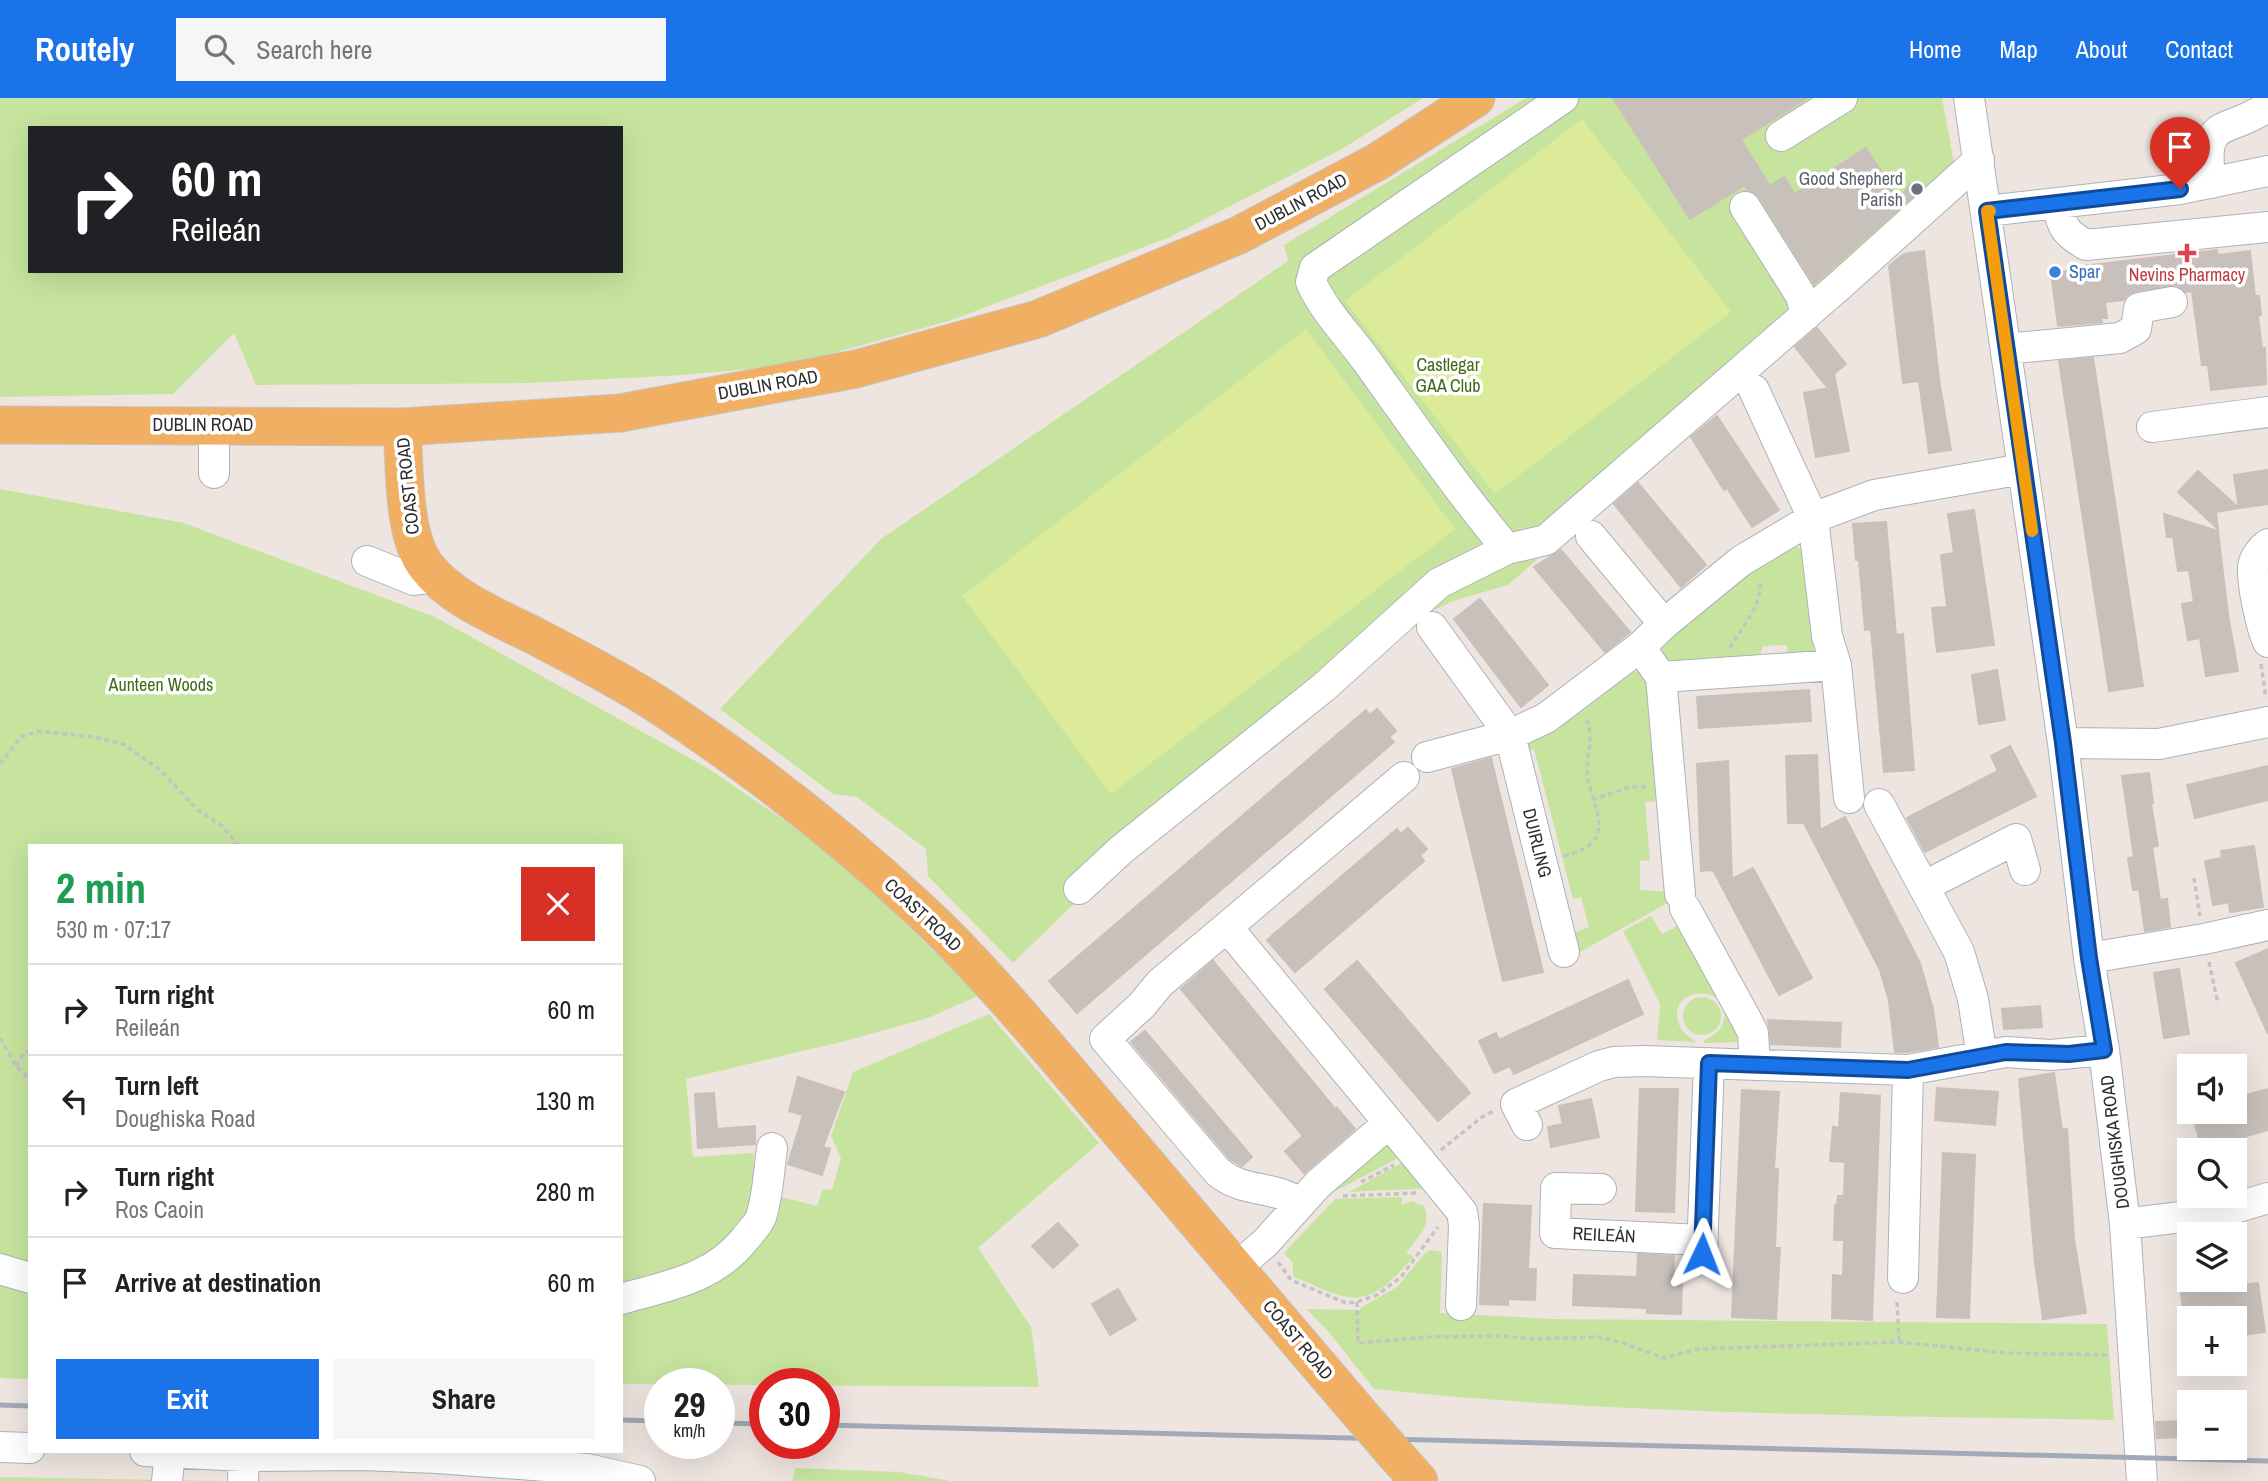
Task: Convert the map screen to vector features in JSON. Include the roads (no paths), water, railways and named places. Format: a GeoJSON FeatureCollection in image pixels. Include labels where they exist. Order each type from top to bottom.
{"type":"FeatureCollection","features":[{"type":"Feature","properties":{"kind":"main road","name":"DUBLIN ROAD"},"geometry":{"type":"LineString","coordinates":[[0,425],[402,427],[620,412],[856,369],[1038,320],[1239,235],[1377,162],[1476,98]]}},
{"type":"Feature","properties":{"kind":"main road","name":"COAST ROAD"},"geometry":{"type":"LineString","coordinates":[[402,427],[408,522],[418,551],[437,577],[474,604],[593,666],[654,702],[790,799],[923,913],[992,983],[1419,1481]]}},
{"type":"Feature","properties":{"kind":"street"},"geometry":{"type":"LineString","coordinates":[[1507,550],[1319,300],[1311,282],[1315,268],[1563,98]]}},
{"type":"Feature","properties":{"kind":"street"},"geometry":{"type":"LineString","coordinates":[[1781,136],[1842,98]]}},
{"type":"Feature","properties":{"kind":"street","name":"DOUGHISKA ROAD"},"geometry":{"type":"LineString","coordinates":[[1969,98],[2063,743],[2089,958],[2104,1050],[2125,1224],[2142,1481]]}},
{"type":"Feature","properties":{"kind":"street"},"geometry":{"type":"LineString","coordinates":[[2211,183],[2207,150],[2213,138],[2223,126],[2257,114],[2268,106]]}},
{"type":"Feature","properties":{"kind":"street"},"geometry":{"type":"LineString","coordinates":[[1079,889],[1121,850],[1324,687],[1439,583],[1507,550],[1546,540],[1806,315],[1979,160]]}},
{"type":"Feature","properties":{"kind":"street"},"geometry":{"type":"LineString","coordinates":[[1987,211],[2211,183],[2268,172]]}},
{"type":"Feature","properties":{"kind":"street"},"geometry":{"type":"LineString","coordinates":[[2057,204],[2062,223],[2070,236],[2086,245],[2268,227]]}},
{"type":"Feature","properties":{"kind":"street"},"geometry":{"type":"LineString","coordinates":[[1745,207],[1801,296],[1806,315]]}},
{"type":"Feature","properties":{"kind":"street"},"geometry":{"type":"LineString","coordinates":[[2006,349],[2120,338],[2136,329],[2139,308],[2172,302]]}},
{"type":"Feature","properties":{"kind":"street"},"geometry":{"type":"LineString","coordinates":[[1754,390],[1813,518],[1827,636],[1836,665],[1849,798]]}},
{"type":"Feature","properties":{"kind":"street"},"geometry":{"type":"LineString","coordinates":[[2152,427],[2268,412]]}},
{"type":"Feature","properties":{"kind":"street"},"geometry":{"type":"LineString","coordinates":[[214,425],[214,473]]}},
{"type":"Feature","properties":{"kind":"street"},"geometry":{"type":"LineString","coordinates":[[1427,757],[1510,735],[1546,718],[1640,647],[1741,561],[1813,518],[1874,495],[2023,469]]}},
{"type":"Feature","properties":{"kind":"street"},"geometry":{"type":"LineString","coordinates":[[1591,536],[1664,624]]}},
{"type":"Feature","properties":{"kind":"street"},"geometry":{"type":"LineString","coordinates":[[2268,544],[2261,549],[2253,565],[2258,610],[2268,642]]}},
{"type":"Feature","properties":{"kind":"street"},"geometry":{"type":"LineString","coordinates":[[368,561],[414,580],[437,577]]}},
{"type":"Feature","properties":{"kind":"street","name":"DUIRLING"},"geometry":{"type":"LineString","coordinates":[[1432,627],[1510,735],[1564,952]]}},
{"type":"Feature","properties":{"kind":"street"},"geometry":{"type":"LineString","coordinates":[[1640,647],[1661,677],[1682,901],[1746,1019],[1754,1042],[1755,1065]]}},
{"type":"Feature","properties":{"kind":"street"},"geometry":{"type":"LineString","coordinates":[[1661,677],[1836,665]]}},
{"type":"Feature","properties":{"kind":"street"},"geometry":{"type":"LineString","coordinates":[[2063,743],[2159,744],[2267,711]]}},
{"type":"Feature","properties":{"kind":"street"},"geometry":{"type":"LineString","coordinates":[[1299,1203],[1277,1191],[1243,1186],[1227,1180],[1105,1039],[1142,1005],[1160,983],[1404,777]]}},
{"type":"Feature","properties":{"kind":"street"},"geometry":{"type":"LineString","coordinates":[[1879,804],[1959,952],[1973,999],[1983,1057]]}},
{"type":"Feature","properties":{"kind":"street"},"geometry":{"type":"LineString","coordinates":[[1925,886],[2016,839],[2025,870]]}},
{"type":"Feature","properties":{"kind":"street"},"geometry":{"type":"LineString","coordinates":[[2089,958],[2204,939],[2268,925]]}},
{"type":"Feature","properties":{"kind":"street"},"geometry":{"type":"LineString","coordinates":[[1227,927],[1462,1212],[1464,1225],[1461,1305]]}},
{"type":"Feature","properties":{"kind":"street"},"geometry":{"type":"LineString","coordinates":[[1521,1114],[1582,1072],[1614,1062],[1908,1070],[2006,1052],[2069,1054],[2104,1050]]}},
{"type":"Feature","properties":{"kind":"street","name":"REILEÁN"},"geometry":{"type":"LineString","coordinates":[[1601,1189],[1556,1188],[1555,1233],[1702,1247],[1709,1063]]}},
{"type":"Feature","properties":{"kind":"street"},"geometry":{"type":"LineString","coordinates":[[1903,1278],[1908,1070]]}},
{"type":"Feature","properties":{"kind":"street"},"geometry":{"type":"LineString","coordinates":[[1237,1268],[1265,1243],[1318,1184],[1389,1123]]}},
{"type":"Feature","properties":{"kind":"street"},"geometry":{"type":"LineString","coordinates":[[623,1298],[685,1282],[715,1266],[740,1246],[760,1220],[766,1197],[772,1147]]}},
{"type":"Feature","properties":{"kind":"street"},"geometry":{"type":"LineString","coordinates":[[2125,1224],[2221,1212],[2268,1198]]}},
{"type":"Feature","properties":{"kind":"street"},"geometry":{"type":"LineString","coordinates":[[0,1269],[28,1277]]}},
{"type":"Feature","properties":{"kind":"street"},"geometry":{"type":"LineString","coordinates":[[0,1447],[28,1448]]}},
{"type":"Feature","properties":{"kind":"street"},"geometry":{"type":"LineString","coordinates":[[167,1481],[170,1453]]}},
{"type":"Feature","properties":{"kind":"street"},"geometry":{"type":"LineString","coordinates":[[178,1453],[244,1469],[362,1455],[587,1469],[640,1481]]}},
{"type":"Feature","properties":{"kind":"railway"},"geometry":{"type":"LineString","coordinates":[[0,1405],[28,1406]]}},
{"type":"Feature","properties":{"kind":"railway"},"geometry":{"type":"LineString","coordinates":[[623,1420],[644,1421]]}},
{"type":"Feature","properties":{"kind":"railway"},"geometry":{"type":"LineString","coordinates":[[735,1423],[749,1424]]}},
{"type":"Feature","properties":{"kind":"railway"},"geometry":{"type":"LineString","coordinates":[[840,1425],[2268,1461]]}},
{"type":"Feature","properties":{"kind":"place","name":"Good Shepherd Parish"},"geometry":{"type":"Point","coordinates":[1917,189]}},
{"type":"Feature","properties":{"kind":"place","name":"Nevins Pharmacy"},"geometry":{"type":"Point","coordinates":[2187,253]}},
{"type":"Feature","properties":{"kind":"place","name":"Spar"},"geometry":{"type":"Point","coordinates":[2055,272]}},
{"type":"Feature","properties":{"kind":"park label","name":"Castlegar GAA Club"},"geometry":{"type":"Point","coordinates":[1448,375]}},
{"type":"Feature","properties":{"kind":"park label","name":"Aunteen Woods"},"geometry":{"type":"Point","coordinates":[161,685]}}]}
